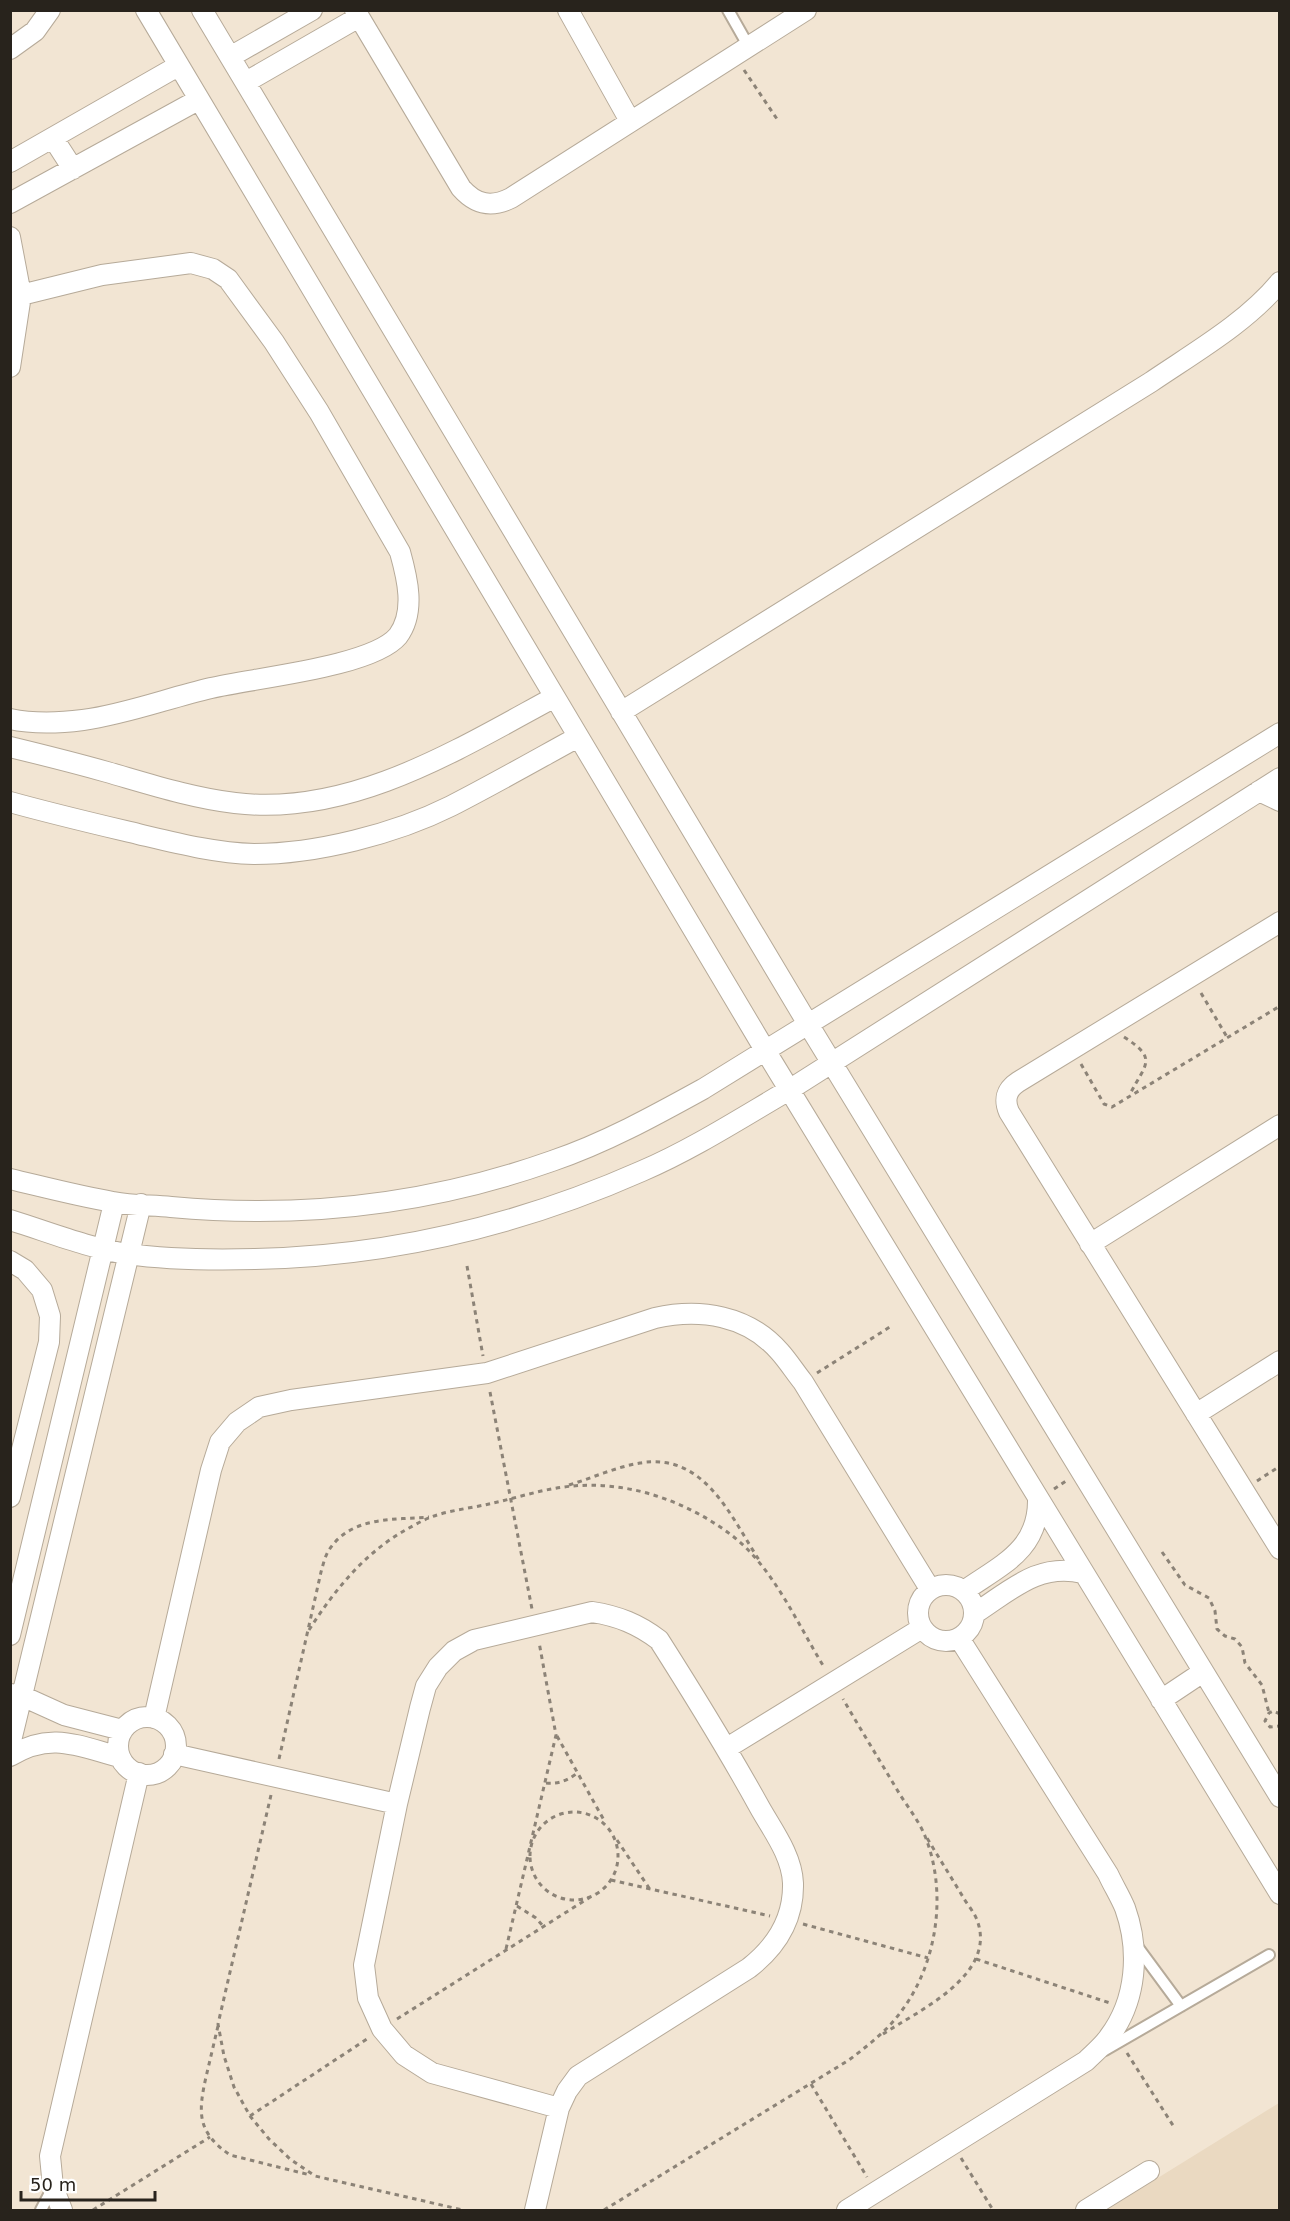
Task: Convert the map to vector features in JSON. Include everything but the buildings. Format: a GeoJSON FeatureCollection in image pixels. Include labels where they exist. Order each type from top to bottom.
{"type":"FeatureCollection","features":[{"type":"Feature","properties":{"kind":"street"},"geometry":{"type":"LineString","coordinates":[[10,49],[35,31],[50,10]]}},
{"type":"Feature","properties":{"kind":"street"},"geometry":{"type":"LineString","coordinates":[[146,10],[553,698],[789,1090],[1280,1894]]}},
{"type":"Feature","properties":{"kind":"street"},"geometry":{"type":"LineString","coordinates":[[202,10],[808,1024],[1080,1472],[1276,1787]]}},
{"type":"Feature","properties":{"kind":"street"},"geometry":{"type":"LineString","coordinates":[[230,57],[312,10]]}},
{"type":"Feature","properties":{"kind":"street"},"geometry":{"type":"LineString","coordinates":[[568,10],[630,122]]}},
{"type":"Feature","properties":{"kind":"street"},"geometry":{"type":"LineString","coordinates":[[246,82],[357,14],[455,179],[469,197],[478,203],[501,204],[806,10]]}},
{"type":"Feature","properties":{"kind":"street"},"geometry":{"type":"LineString","coordinates":[[10,162],[178,66]]}},
{"type":"Feature","properties":{"kind":"street"},"geometry":{"type":"LineString","coordinates":[[10,203],[198,100]]}},
{"type":"Feature","properties":{"kind":"street"},"geometry":{"type":"LineString","coordinates":[[53,138],[73,169]]}},
{"type":"Feature","properties":{"kind":"street"},"geometry":{"type":"LineString","coordinates":[[10,237],[21,294],[10,367]]}},
{"type":"Feature","properties":{"kind":"street"},"geometry":{"type":"LineString","coordinates":[[10,719],[51,722],[81,720],[120,713],[211,688],[351,660],[385,646],[398,635],[409,603],[400,552],[287,362],[228,279],[213,269],[191,263],[102,276],[21,294]]}},
{"type":"Feature","properties":{"kind":"street"},"geometry":{"type":"LineString","coordinates":[[621,712],[1151,382],[1207,345],[1266,299],[1280,282]]}},
{"type":"Feature","properties":{"kind":"street"},"geometry":{"type":"LineString","coordinates":[[10,747],[219,801],[260,805],[321,801],[424,766],[553,698]]}},
{"type":"Feature","properties":{"kind":"street"},"geometry":{"type":"LineString","coordinates":[[10,1179],[114,1203],[224,1212],[308,1211],[391,1203],[473,1186],[553,1161],[630,1129],[704,1089],[1280,733]]}},
{"type":"Feature","properties":{"kind":"street"},"geometry":{"type":"LineString","coordinates":[[10,802],[207,849],[255,854],[285,852],[353,841],[417,820],[450,807],[578,737]]}},
{"type":"Feature","properties":{"kind":"street"},"geometry":{"type":"LineString","coordinates":[[10,1220],[103,1249],[129,1254],[217,1260],[305,1258],[393,1248],[479,1230],[563,1204],[644,1170],[789,1090],[1280,778]]}},
{"type":"Feature","properties":{"kind":"street"},"geometry":{"type":"LineString","coordinates":[[1259,791],[1280,801]]}},
{"type":"Feature","properties":{"kind":"street"},"geometry":{"type":"LineString","coordinates":[[1280,922],[1012,1086],[1008,1092],[1006,1106],[1280,1549]]}},
{"type":"Feature","properties":{"kind":"street"},"geometry":{"type":"LineString","coordinates":[[1090,1244],[1280,1125]]}},
{"type":"Feature","properties":{"kind":"street"},"geometry":{"type":"LineString","coordinates":[[10,1635],[114,1203]]}},
{"type":"Feature","properties":{"kind":"street"},"geometry":{"type":"LineString","coordinates":[[10,1745],[16,1695],[141,1204]]}},
{"type":"Feature","properties":{"kind":"street"},"geometry":{"type":"LineString","coordinates":[[10,1261],[25,1270],[42,1290],[50,1316],[49,1342],[10,1497]]}},
{"type":"Feature","properties":{"kind":"street"},"geometry":{"type":"LineString","coordinates":[[154,1718],[211,1470],[220,1442],[237,1422],[259,1407],[291,1400],[487,1373],[655,1318],[680,1313],[716,1316],[734,1321],[758,1333],[779,1351],[803,1382],[930,1589]]}},
{"type":"Feature","properties":{"kind":"street"},"geometry":{"type":"LineString","coordinates":[[1196,1414],[1280,1361]]}},
{"type":"Feature","properties":{"kind":"street"},"geometry":{"type":"LineString","coordinates":[[964,1591],[1017,1554],[1028,1543],[1039,1514],[1038,1499]]}},
{"type":"Feature","properties":{"kind":"street"},"geometry":{"type":"LineString","coordinates":[[1017,1554],[1032,1576]]}},
{"type":"Feature","properties":{"kind":"street"},"geometry":{"type":"LineString","coordinates":[[974,1614],[1032,1576],[1057,1569],[1083,1572]]}},
{"type":"Feature","properties":{"kind":"street"},"geometry":{"type":"LineString","coordinates":[[947,1584],[964,1591],[973,1605],[974,1614],[970,1628],[959,1638],[951,1641],[934,1639],[921,1628],[917,1617],[918,1606],[922,1596],[930,1589],[947,1584]]}},
{"type":"Feature","properties":{"kind":"street"},"geometry":{"type":"LineString","coordinates":[[535,2211],[559,2108],[567,2091],[578,2076],[766,1955],[779,1939],[788,1920],[793,1900],[793,1880],[788,1860],[727,1748],[659,1640],[644,1629],[610,1615],[592,1612],[474,1640],[454,1652],[438,1667],[426,1686],[420,1708],[397,1804],[364,1965],[368,1998],[382,2029],[404,2055],[432,2073],[559,2108]]}},
{"type":"Feature","properties":{"kind":"street"},"geometry":{"type":"LineString","coordinates":[[727,1748],[921,1628]]}},
{"type":"Feature","properties":{"kind":"street"},"geometry":{"type":"LineString","coordinates":[[847,2211],[1086,2061],[1109,2037],[1125,2008],[1134,1976],[1134,1942],[1124,1907],[1108,1874],[959,1638]]}},
{"type":"Feature","properties":{"kind":"street"},"geometry":{"type":"LineString","coordinates":[[1161,1700],[1203,1671]]}},
{"type":"Feature","properties":{"kind":"street"},"geometry":{"type":"LineString","coordinates":[[16,1695],[64,1715],[122,1730]]}},
{"type":"Feature","properties":{"kind":"street"},"geometry":{"type":"LineString","coordinates":[[58,1741],[64,1715]]}},
{"type":"Feature","properties":{"kind":"street"},"geometry":{"type":"LineString","coordinates":[[142,1717],[154,1718],[164,1723],[172,1731],[175,1742],[174,1754],[161,1771],[150,1774],[139,1773],[131,1770],[120,1756],[119,1738],[122,1730],[131,1721],[142,1717]]}},
{"type":"Feature","properties":{"kind":"street"},"geometry":{"type":"LineString","coordinates":[[10,1756],[40,1742],[58,1741],[120,1756]]}},
{"type":"Feature","properties":{"kind":"street"},"geometry":{"type":"LineString","coordinates":[[174,1754],[397,1804]]}},
{"type":"Feature","properties":{"kind":"street"},"geometry":{"type":"LineString","coordinates":[[62,2211],[53,2187],[50,2156],[139,1773]]}},
{"type":"Feature","properties":{"kind":"street"},"geometry":{"type":"LineString","coordinates":[[1086,2211],[1149,2171]]}},
{"type":"Feature","properties":{"kind":"lane"},"geometry":{"type":"LineString","coordinates":[[728,10],[742,51]]}},
{"type":"Feature","properties":{"kind":"lane"},"geometry":{"type":"LineString","coordinates":[[1134,1942],[1180,2006]]}},
{"type":"Feature","properties":{"kind":"lane"},"geometry":{"type":"LineString","coordinates":[[1086,2061],[1269,1954]]}},
{"type":"Feature","properties":{"kind":"lane"},"geometry":{"type":"LineString","coordinates":[[41,2211],[53,2187]]}},
{"type":"Feature","properties":{"kind":"path"},"geometry":{"type":"LineString","coordinates":[[742,51],[777,119]]}},
{"type":"Feature","properties":{"kind":"path"},"geometry":{"type":"LineString","coordinates":[[1199,988],[1227,1037]]}},
{"type":"Feature","properties":{"kind":"path"},"geometry":{"type":"LineString","coordinates":[[1072,1049],[1107,1106],[1112,1107],[1280,1006]]}},
{"type":"Feature","properties":{"kind":"path"},"geometry":{"type":"LineString","coordinates":[[1123,1036],[1143,1050],[1146,1057],[1145,1065],[1130,1096]]}},
{"type":"Feature","properties":{"kind":"path"},"geometry":{"type":"LineString","coordinates":[[803,1382],[893,1325]]}},
{"type":"Feature","properties":{"kind":"path"},"geometry":{"type":"LineString","coordinates":[[463,2211],[230,2155],[210,2137],[203,2122],[200,2105],[321,1572],[328,1551],[342,1534],[362,1523],[431,1517],[564,1487],[639,1463],[662,1462],[685,1468],[704,1480],[720,1498],[978,1921],[980,1940],[976,1959],[967,1976],[952,1989],[879,2036],[849,2060],[604,2211]]}},
{"type":"Feature","properties":{"kind":"path"},"geometry":{"type":"LineString","coordinates":[[1242,1490],[1280,1466]]}},
{"type":"Feature","properties":{"kind":"path"},"geometry":{"type":"LineString","coordinates":[[1038,1499],[1080,1472]]}},
{"type":"Feature","properties":{"kind":"path"},"geometry":{"type":"LineString","coordinates":[[564,1487],[609,1486],[653,1494],[694,1511],[732,1535],[763,1566]]}},
{"type":"Feature","properties":{"kind":"path"},"geometry":{"type":"LineString","coordinates":[[250,2116],[595,1894],[611,1880],[618,1860],[615,1839],[576,1774],[556,1735],[510,1499]]}},
{"type":"Feature","properties":{"kind":"path"},"geometry":{"type":"LineString","coordinates":[[309,1630],[334,1593],[373,1552],[401,1533],[431,1517]]}},
{"type":"Feature","properties":{"kind":"path"},"geometry":{"type":"LineString","coordinates":[[1161,1551],[1185,1585],[1203,1593],[1213,1604],[1217,1629],[1225,1636],[1235,1639],[1242,1647],[1245,1663],[1262,1684],[1269,1713],[1266,1716],[1267,1725],[1275,1728],[1280,1726]]}},
{"type":"Feature","properties":{"kind":"path"},"geometry":{"type":"LineString","coordinates":[[1269,1713],[1273,1711],[1280,1714]]}},
{"type":"Feature","properties":{"kind":"path"},"geometry":{"type":"LineString","coordinates":[[506,1950],[556,1735]]}},
{"type":"Feature","properties":{"kind":"path"},"geometry":{"type":"LineString","coordinates":[[546,1783],[557,1784],[576,1774]]}},
{"type":"Feature","properties":{"kind":"path"},"geometry":{"type":"LineString","coordinates":[[595,1894],[575,1899],[565,1898],[546,1889],[534,1872],[531,1862],[533,1841],[544,1824],[562,1813],[583,1813],[593,1816],[609,1830],[650,1888]]}},
{"type":"Feature","properties":{"kind":"path"},"geometry":{"type":"LineString","coordinates":[[879,2036],[900,2013],[911,1996],[928,1958],[935,1927],[937,1896],[933,1865],[924,1835]]}},
{"type":"Feature","properties":{"kind":"path"},"geometry":{"type":"LineString","coordinates":[[611,1880],[788,1920],[928,1958]]}},
{"type":"Feature","properties":{"kind":"path"},"geometry":{"type":"LineString","coordinates":[[517,1906],[536,1918],[543,1926]]}},
{"type":"Feature","properties":{"kind":"path"},"geometry":{"type":"LineString","coordinates":[[976,1959],[1125,2008]]}},
{"type":"Feature","properties":{"kind":"path"},"geometry":{"type":"LineString","coordinates":[[218,2024],[224,2056],[234,2087],[250,2116],[268,2139],[290,2159],[315,2176]]}},
{"type":"Feature","properties":{"kind":"path"},"geometry":{"type":"LineString","coordinates":[[1120,2041],[1174,2127]]}},
{"type":"Feature","properties":{"kind":"path"},"geometry":{"type":"LineString","coordinates":[[811,2084],[876,2192]]}},
{"type":"Feature","properties":{"kind":"path"},"geometry":{"type":"LineString","coordinates":[[93,2211],[210,2137]]}},
{"type":"Feature","properties":{"kind":"path"},"geometry":{"type":"LineString","coordinates":[[952,2144],[993,2211]]}},
{"type":"Feature","properties":{"kind":"shaded area"},"geometry":{"type":"Polygon","coordinates":[[[1279,2103],[1279,2210],[1106,2210],[1279,2103]]]}}]}
